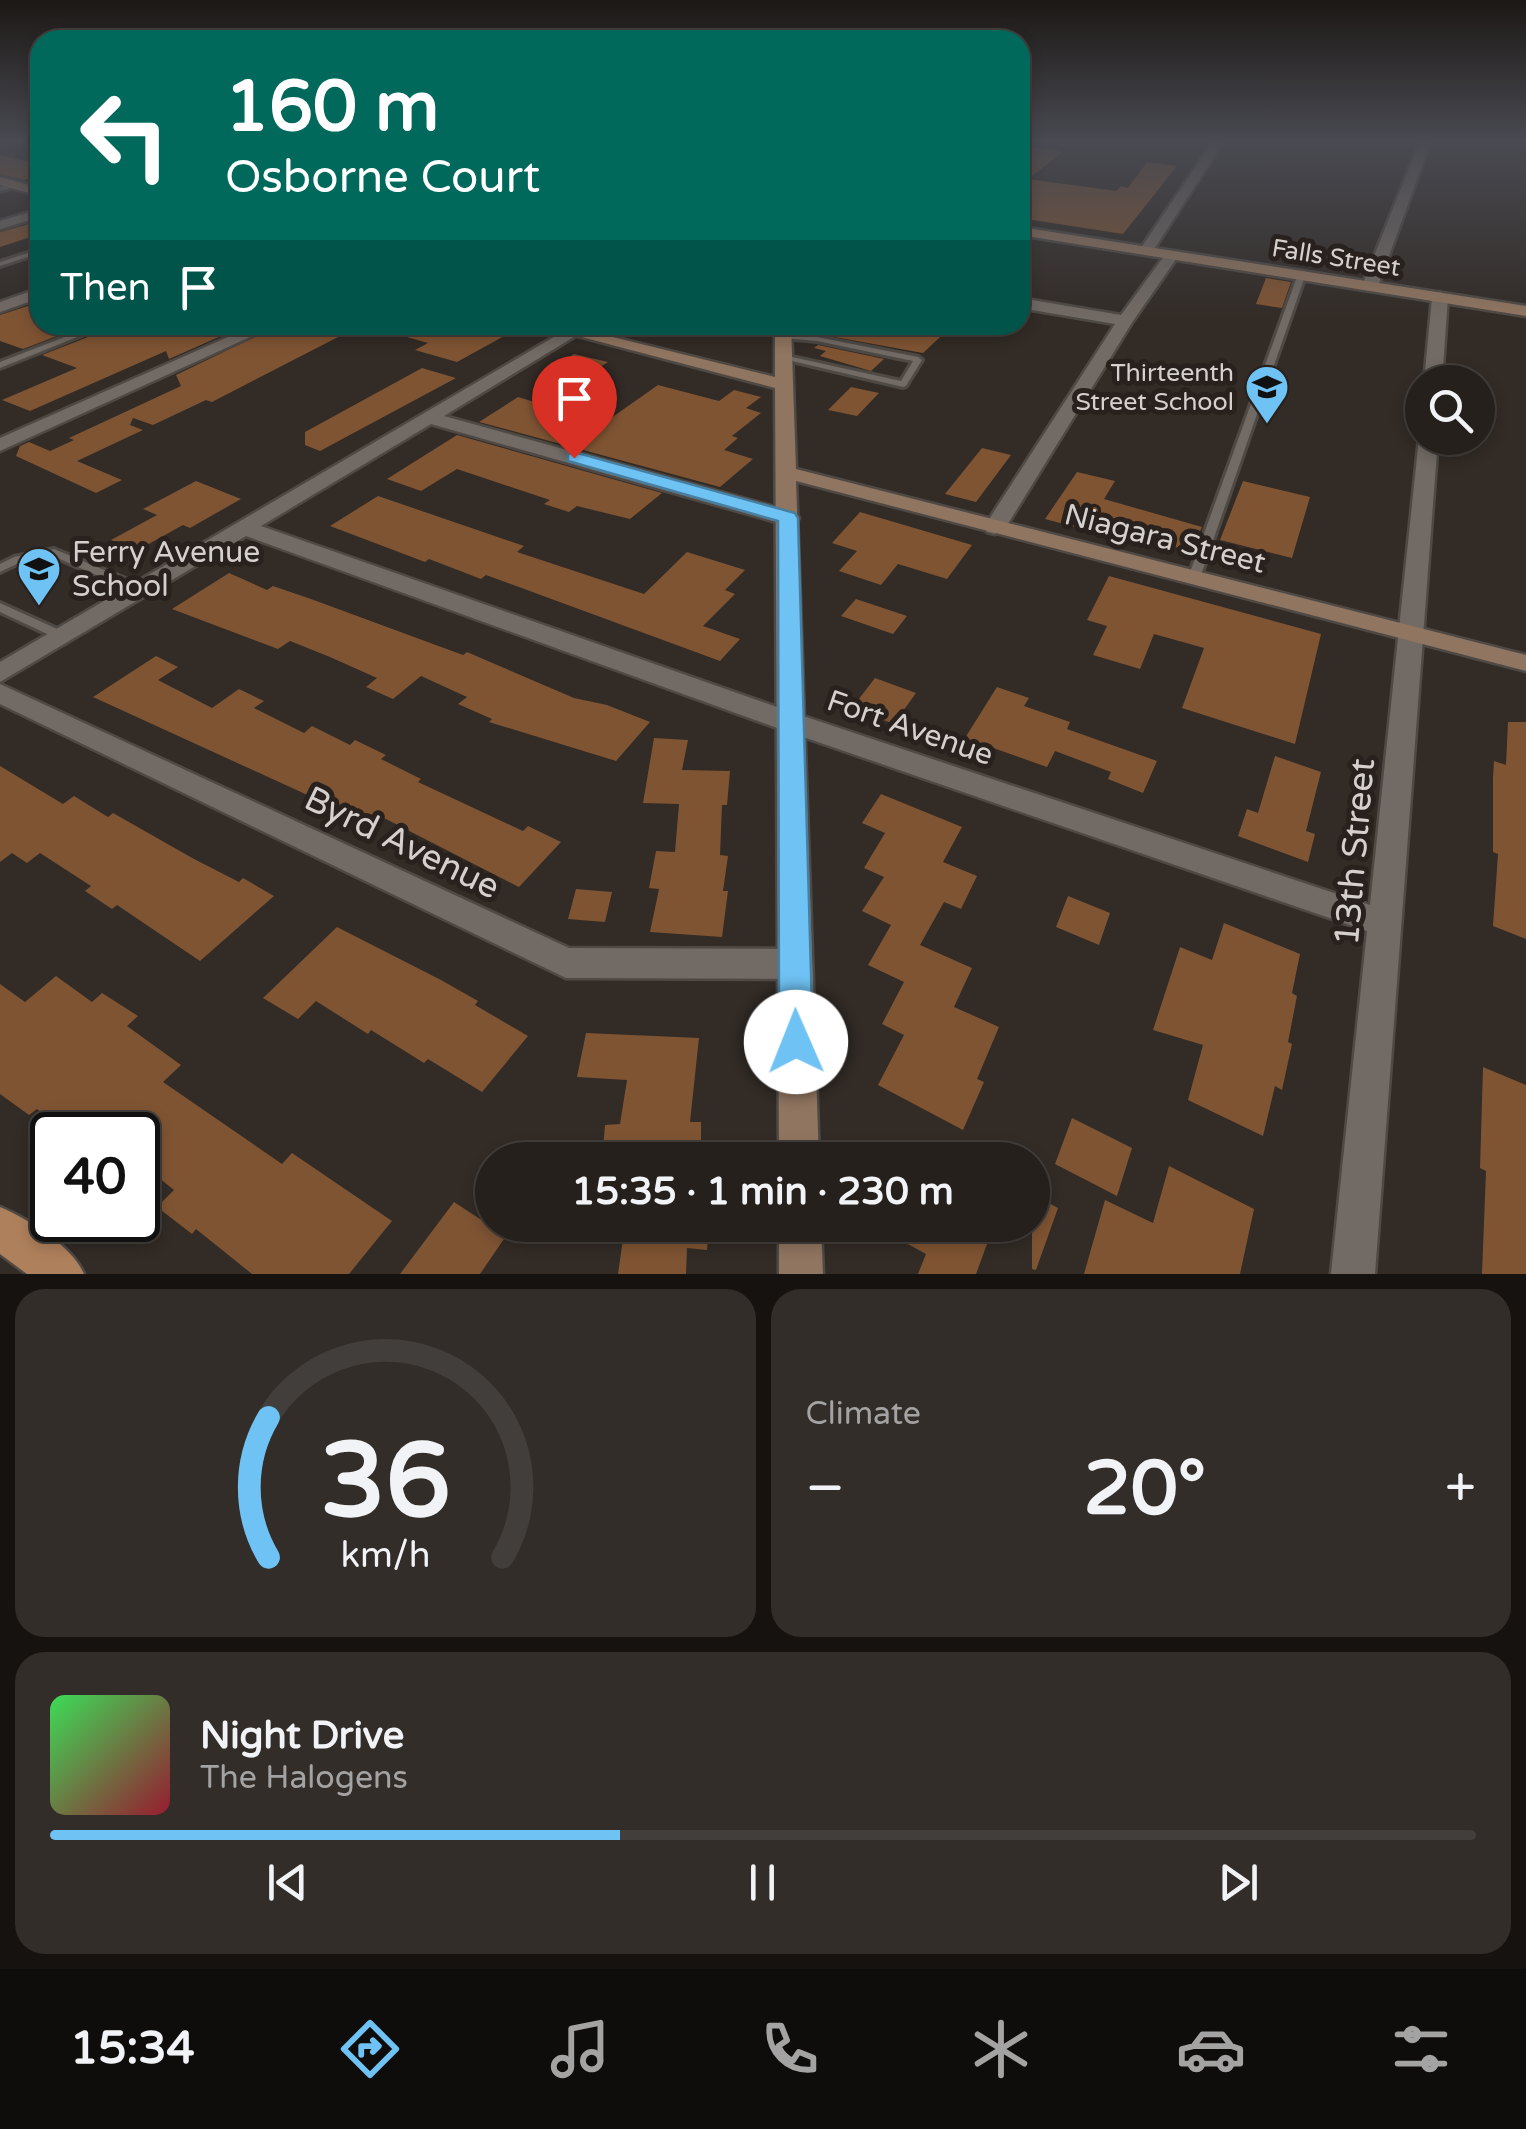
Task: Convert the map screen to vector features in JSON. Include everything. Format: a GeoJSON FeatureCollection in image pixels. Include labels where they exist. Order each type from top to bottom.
{"type":"FeatureCollection","features":[{"type":"Feature","properties":{"kind":"main road"},"geometry":{"type":"LineString","coordinates":[[0,1228],[62,1274]]}},
{"type":"Feature","properties":{"kind":"street"},"geometry":{"type":"LineString","coordinates":[[1146,251],[1180,200]]}},
{"type":"Feature","properties":{"kind":"street"},"geometry":{"type":"LineString","coordinates":[[1370,286],[1403,200]]}},
{"type":"Feature","properties":{"kind":"street"},"geometry":{"type":"LineString","coordinates":[[0,225],[30,216]]}},
{"type":"Feature","properties":{"kind":"street","name":"Falls Street"},"geometry":{"type":"LineString","coordinates":[[1030,233],[1526,311]]}},
{"type":"Feature","properties":{"kind":"street"},"geometry":{"type":"LineString","coordinates":[[996,527],[1125,321],[1172,255]]}},
{"type":"Feature","properties":{"kind":"street"},"geometry":{"type":"LineString","coordinates":[[0,308],[30,297]]}},
{"type":"Feature","properties":{"kind":"street"},"geometry":{"type":"LineString","coordinates":[[1435,365],[1440,298]]}},
{"type":"Feature","properties":{"kind":"street"},"geometry":{"type":"LineString","coordinates":[[1030,305],[1125,321]]}},
{"type":"Feature","properties":{"kind":"street"},"geometry":{"type":"LineString","coordinates":[[0,445],[246,335]]}},
{"type":"Feature","properties":{"kind":"street"},"geometry":{"type":"LineString","coordinates":[[0,674],[567,335]]}},
{"type":"Feature","properties":{"kind":"street"},"geometry":{"type":"LineString","coordinates":[[584,335],[784,385]]}},
{"type":"Feature","properties":{"kind":"street"},"geometry":{"type":"LineString","coordinates":[[783,335],[799,1142]]}},
{"type":"Feature","properties":{"kind":"street"},"geometry":{"type":"LineString","coordinates":[[432,418],[788,518]]}},
{"type":"Feature","properties":{"kind":"street","name":"13th Street"},"geometry":{"type":"LineString","coordinates":[[1353,1274],[1428,455]]}},
{"type":"Feature","properties":{"kind":"street","name":"Niagara Street"},"geometry":{"type":"LineString","coordinates":[[788,474],[1526,663]]}},
{"type":"Feature","properties":{"kind":"street","name":"Fort Avenue"},"geometry":{"type":"LineString","coordinates":[[246,528],[790,722],[1386,924]]}},
{"type":"Feature","properties":{"kind":"street","name":"Byrd Avenue"},"geometry":{"type":"LineString","coordinates":[[0,693],[566,963],[794,964]]}},
{"type":"Feature","properties":{"kind":"street"},"geometry":{"type":"LineString","coordinates":[[801,1242],[802,1274]]}},
{"type":"Feature","properties":{"kind":"lane"},"geometry":{"type":"LineString","coordinates":[[0,264],[30,254]]}},
{"type":"Feature","properties":{"kind":"lane"},"geometry":{"type":"LineString","coordinates":[[1194,578],[1302,276]]}},
{"type":"Feature","properties":{"kind":"lane"},"geometry":{"type":"LineString","coordinates":[[0,365],[76,335]]}},
{"type":"Feature","properties":{"kind":"lane"},"geometry":{"type":"LineString","coordinates":[[784,358],[902,384],[918,360],[806,335]]}},
{"type":"Feature","properties":{"kind":"lane"},"geometry":{"type":"LineString","coordinates":[[0,569],[18,559],[54,552],[141,590]]}},
{"type":"Feature","properties":{"kind":"lane"},"geometry":{"type":"LineString","coordinates":[[0,607],[62,636]]}},
{"type":"Feature","properties":{"kind":"building"},"geometry":{"type":"Polygon","coordinates":[[[1030,200],[1150,200],[1123,234],[1030,220],[1030,200]]]}},
{"type":"Feature","properties":{"kind":"building"},"geometry":{"type":"Polygon","coordinates":[[[30,224],[30,237],[0,247],[0,232],[30,224]]]}},
{"type":"Feature","properties":{"kind":"building"},"geometry":{"type":"Polygon","coordinates":[[[1266,278],[1291,282],[1282,308],[1256,304],[1266,278]]]}},
{"type":"Feature","properties":{"kind":"building"},"geometry":{"type":"Polygon","coordinates":[[[30,305],[30,335],[60,335],[23,349],[0,341],[0,315],[30,305]]]}},
{"type":"Feature","properties":{"kind":"building"},"geometry":{"type":"Polygon","coordinates":[[[93,335],[223,335],[169,359],[166,351],[30,411],[2,400],[77,368],[42,355],[93,335]]]}},
{"type":"Feature","properties":{"kind":"building"},"geometry":{"type":"Polygon","coordinates":[[[258,335],[340,336],[212,402],[206,400],[153,425],[133,418],[130,425],[143,430],[77,461],[122,480],[96,493],[16,456],[20,446],[29,442],[50,451],[74,440],[69,438],[181,386],[176,375],[258,335]]]}},
{"type":"Feature","properties":{"kind":"building"},"geometry":{"type":"Polygon","coordinates":[[[400,335],[506,335],[457,362],[415,350],[428,343],[400,335]]]}},
{"type":"Feature","properties":{"kind":"building"},"geometry":{"type":"Polygon","coordinates":[[[830,335],[942,335],[923,353],[830,335]]]}},
{"type":"Feature","properties":{"kind":"building"},"geometry":{"type":"Polygon","coordinates":[[[818,345],[884,359],[871,371],[820,356],[826,351],[814,348],[818,345]]]}},
{"type":"Feature","properties":{"kind":"building"},"geometry":{"type":"Polygon","coordinates":[[[574,354],[608,362],[576,382],[543,372],[574,354]]]}},
{"type":"Feature","properties":{"kind":"building"},"geometry":{"type":"Polygon","coordinates":[[[422,368],[456,378],[320,451],[305,445],[305,432],[422,368]]]}},
{"type":"Feature","properties":{"kind":"building"},"geometry":{"type":"Polygon","coordinates":[[[658,385],[719,401],[734,390],[761,397],[746,408],[761,413],[732,436],[738,438],[724,450],[753,459],[720,487],[479,422],[518,397],[604,423],[658,385]]]}},
{"type":"Feature","properties":{"kind":"building"},"geometry":{"type":"Polygon","coordinates":[[[851,387],[879,393],[857,416],[828,410],[851,387]]]}},
{"type":"Feature","properties":{"kind":"building"},"geometry":{"type":"Polygon","coordinates":[[[457,435],[662,493],[630,519],[577,506],[569,512],[544,504],[550,500],[457,469],[421,491],[387,479],[457,435]]]}},
{"type":"Feature","properties":{"kind":"building"},"geometry":{"type":"Polygon","coordinates":[[[982,448],[1011,455],[976,502],[945,494],[982,448]]]}},
{"type":"Feature","properties":{"kind":"building"},"geometry":{"type":"Polygon","coordinates":[[[1077,472],[1115,481],[1104,499],[1202,527],[1190,551],[1082,523],[1079,528],[1045,519],[1077,472]]]}},
{"type":"Feature","properties":{"kind":"building"},"geometry":{"type":"Polygon","coordinates":[[[196,481],[241,499],[190,528],[183,525],[136,551],[111,540],[157,515],[143,509],[196,481]]]}},
{"type":"Feature","properties":{"kind":"building"},"geometry":{"type":"Polygon","coordinates":[[[1243,481],[1310,497],[1292,558],[1220,540],[1243,481]]]}},
{"type":"Feature","properties":{"kind":"building"},"geometry":{"type":"Polygon","coordinates":[[[378,496],[524,546],[517,552],[644,594],[687,552],[745,570],[725,590],[735,594],[703,626],[740,639],[720,661],[486,575],[481,579],[429,559],[425,562],[330,526],[378,496]]]}},
{"type":"Feature","properties":{"kind":"building"},"geometry":{"type":"Polygon","coordinates":[[[860,512],[972,545],[947,579],[898,564],[881,585],[839,571],[857,551],[832,543],[860,512]]]}},
{"type":"Feature","properties":{"kind":"building"},"geometry":{"type":"Polygon","coordinates":[[[229,573],[267,590],[273,586],[463,655],[467,652],[574,698],[607,705],[650,722],[616,761],[489,722],[492,719],[458,704],[467,697],[421,676],[393,699],[366,687],[377,678],[330,657],[290,641],[278,649],[172,609],[229,573]]]}},
{"type":"Feature","properties":{"kind":"building"},"geometry":{"type":"Polygon","coordinates":[[[1109,576],[1321,634],[1295,744],[1182,708],[1204,648],[1154,634],[1140,669],[1093,655],[1107,626],[1087,620],[1109,576]]]}},
{"type":"Feature","properties":{"kind":"building"},"geometry":{"type":"Polygon","coordinates":[[[856,599],[907,616],[893,634],[841,616],[856,599]]]}},
{"type":"Feature","properties":{"kind":"building"},"geometry":{"type":"Polygon","coordinates":[[[156,656],[178,667],[158,680],[212,708],[239,689],[264,701],[254,708],[304,733],[312,726],[350,745],[355,740],[386,755],[381,759],[421,779],[418,782],[523,831],[528,826],[561,842],[519,887],[380,816],[373,822],[332,801],[327,804],[93,697],[156,656]]]}},
{"type":"Feature","properties":{"kind":"building"},"geometry":{"type":"Polygon","coordinates":[[[875,678],[916,693],[894,724],[852,708],[875,678]]]}},
{"type":"Feature","properties":{"kind":"building"},"geometry":{"type":"Polygon","coordinates":[[[997,687],[1029,698],[1024,706],[1070,722],[1067,729],[1157,761],[1143,793],[1108,779],[1111,772],[1055,751],[1047,767],[965,738],[997,687]]]}},
{"type":"Feature","properties":{"kind":"building"},"geometry":{"type":"Polygon","coordinates":[[[1508,722],[1526,722],[1526,939],[1493,926],[1498,854],[1493,852],[1494,761],[1506,765],[1508,722]]]}},
{"type":"Feature","properties":{"kind":"building"},"geometry":{"type":"Polygon","coordinates":[[[654,738],[688,740],[682,770],[730,771],[727,805],[722,805],[720,855],[728,856],[723,891],[728,891],[722,937],[650,932],[659,889],[649,888],[656,851],[675,852],[679,804],[643,803],[654,738]]]}},
{"type":"Feature","properties":{"kind":"building"},"geometry":{"type":"Polygon","coordinates":[[[1275,756],[1321,772],[1306,831],[1315,834],[1308,862],[1238,836],[1247,809],[1258,813],[1275,756]]]}},
{"type":"Feature","properties":{"kind":"building"},"geometry":{"type":"Polygon","coordinates":[[[0,766],[63,804],[74,796],[108,817],[113,813],[194,859],[239,882],[243,878],[274,896],[200,961],[117,905],[112,909],[85,891],[91,886],[40,853],[27,863],[12,853],[0,862],[0,766]]]}},
{"type":"Feature","properties":{"kind":"building"},"geometry":{"type":"Polygon","coordinates":[[[881,794],[962,827],[943,862],[977,876],[961,909],[944,902],[920,945],[972,968],[954,1007],[999,1027],[977,1079],[984,1082],[963,1130],[878,1085],[904,1035],[882,1024],[904,982],[868,965],[891,925],[862,911],[884,877],[864,868],[885,833],[862,823],[881,794]]]}},
{"type":"Feature","properties":{"kind":"building"},"geometry":{"type":"Polygon","coordinates":[[[576,889],[612,892],[605,922],[568,919],[576,889]]]}},
{"type":"Feature","properties":{"kind":"building"},"geometry":{"type":"Polygon","coordinates":[[[1068,896],[1110,913],[1099,945],[1056,927],[1068,896]]]}},
{"type":"Feature","properties":{"kind":"building"},"geometry":{"type":"Polygon","coordinates":[[[1224,923],[1300,954],[1292,993],[1297,996],[1288,1042],[1292,1044],[1282,1090],[1275,1086],[1263,1136],[1188,1100],[1203,1045],[1153,1030],[1180,947],[1212,960],[1224,923]]]}},
{"type":"Feature","properties":{"kind":"building"},"geometry":{"type":"Polygon","coordinates":[[[337,927],[478,1001],[475,1005],[528,1036],[482,1092],[371,1030],[368,1034],[316,1001],[298,1019],[263,998],[337,927]]]}},
{"type":"Feature","properties":{"kind":"building"},"geometry":{"type":"Polygon","coordinates":[[[56,976],[92,1002],[102,993],[138,1016],[127,1026],[181,1065],[163,1082],[282,1164],[292,1153],[392,1221],[349,1274],[252,1274],[196,1229],[192,1234],[160,1209],[160,1204],[174,1190],[160,1179],[160,1112],[37,1109],[29,1115],[0,1094],[0,984],[25,1002],[56,976]]]}},
{"type":"Feature","properties":{"kind":"building"},"geometry":{"type":"Polygon","coordinates":[[[586,1033],[699,1038],[690,1122],[701,1122],[701,1142],[604,1142],[605,1125],[620,1124],[627,1080],[577,1077],[586,1033]]]}},
{"type":"Feature","properties":{"kind":"building"},"geometry":{"type":"Polygon","coordinates":[[[1483,1067],[1526,1085],[1526,1274],[1482,1274],[1486,1171],[1480,1168],[1483,1067]]]}},
{"type":"Feature","properties":{"kind":"building"},"geometry":{"type":"Polygon","coordinates":[[[1072,1118],[1132,1148],[1117,1196],[1055,1164],[1072,1118]]]}},
{"type":"Feature","properties":{"kind":"building"},"geometry":{"type":"Polygon","coordinates":[[[1169,1166],[1254,1209],[1240,1274],[1084,1274],[1105,1200],[1153,1223],[1169,1166]]]}},
{"type":"Feature","properties":{"kind":"building"},"geometry":{"type":"Polygon","coordinates":[[[454,1202],[475,1216],[475,1242],[502,1242],[480,1274],[400,1274],[454,1202]]]}},
{"type":"Feature","properties":{"kind":"building"},"geometry":{"type":"Polygon","coordinates":[[[1050,1204],[1058,1208],[1050,1231],[1050,1204]]]}},
{"type":"Feature","properties":{"kind":"building"},"geometry":{"type":"Polygon","coordinates":[[[623,1242],[708,1242],[707,1250],[687,1248],[686,1274],[618,1274],[623,1242]]]}},
{"type":"Feature","properties":{"kind":"building"},"geometry":{"type":"Polygon","coordinates":[[[904,1242],[988,1242],[976,1274],[918,1274],[926,1254],[904,1242]]]}},
{"type":"Feature","properties":{"kind":"building"},"geometry":{"type":"Polygon","coordinates":[[[1032,1242],[1046,1242],[1036,1270],[1032,1269],[1032,1242]]]}},
{"type":"Feature","properties":{"kind":"place","name":"Thirteenth Street School"},"geometry":{"type":"Point","coordinates":[1267,425]}},
{"type":"Feature","properties":{"kind":"place","name":"Ferry Avenue School"},"geometry":{"type":"Point","coordinates":[39,607]}},
{"type":"Feature","properties":{"kind":"route"},"geometry":{"type":"LineString","coordinates":[[574,458],[788,518],[796,1042]]}}]}
